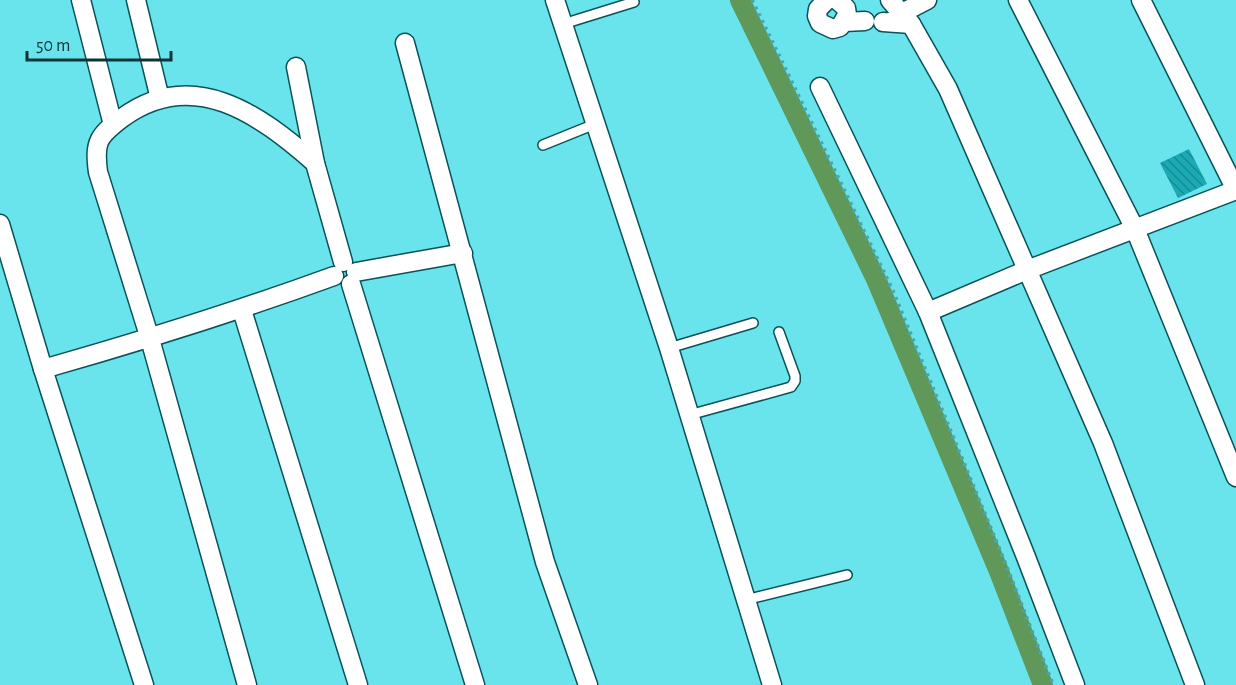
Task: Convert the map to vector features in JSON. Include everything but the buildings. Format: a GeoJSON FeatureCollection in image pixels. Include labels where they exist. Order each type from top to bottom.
{"type":"FeatureCollection","features":[{"type":"Feature","properties":{"kind":"street"},"geometry":{"type":"LineString","coordinates":[[81,0],[114,125]]}},
{"type":"Feature","properties":{"kind":"street"},"geometry":{"type":"LineString","coordinates":[[136,0],[160,99]]}},
{"type":"Feature","properties":{"kind":"street"},"geometry":{"type":"LineString","coordinates":[[555,0],[669,348],[772,685]]}},
{"type":"Feature","properties":{"kind":"street"},"geometry":{"type":"LineString","coordinates":[[844,22],[890,17],[927,0]]}},
{"type":"Feature","properties":{"kind":"street"},"geometry":{"type":"LineString","coordinates":[[1018,0],[1135,229],[1236,477]]}},
{"type":"Feature","properties":{"kind":"street"},"geometry":{"type":"LineString","coordinates":[[928,312],[1027,270],[1236,190],[1141,0]]}},
{"type":"Feature","properties":{"kind":"street"},"geometry":{"type":"LineString","coordinates":[[834,1],[846,8],[847,15],[840,27],[832,29],[820,22],[817,16],[818,9],[834,1]]}},
{"type":"Feature","properties":{"kind":"street"},"geometry":{"type":"LineString","coordinates":[[890,17],[948,89],[1103,443],[1195,685]]}},
{"type":"Feature","properties":{"kind":"street"},"geometry":{"type":"LineString","coordinates":[[405,43],[545,562],[588,685]]}},
{"type":"Feature","properties":{"kind":"street"},"geometry":{"type":"LineString","coordinates":[[296,68],[315,163],[346,274],[475,685]]}},
{"type":"Feature","properties":{"kind":"street"},"geometry":{"type":"LineString","coordinates":[[820,87],[928,312],[1075,685]]}},
{"type":"Feature","properties":{"kind":"street"},"geometry":{"type":"LineString","coordinates":[[247,685],[150,339],[98,172],[95,150],[97,143],[127,115],[168,96],[201,96],[222,101],[261,121],[315,163]]}},
{"type":"Feature","properties":{"kind":"street"},"geometry":{"type":"LineString","coordinates":[[0,224],[144,685]]}},
{"type":"Feature","properties":{"kind":"street"},"geometry":{"type":"LineString","coordinates":[[44,369],[150,339],[346,274],[463,253]]}},
{"type":"Feature","properties":{"kind":"street"},"geometry":{"type":"LineString","coordinates":[[242,310],[358,685]]}},
{"type":"Feature","properties":{"kind":"lane"},"geometry":{"type":"LineString","coordinates":[[563,24],[634,2]]}},
{"type":"Feature","properties":{"kind":"lane"},"geometry":{"type":"LineString","coordinates":[[543,145],[595,124]]}},
{"type":"Feature","properties":{"kind":"lane"},"geometry":{"type":"LineString","coordinates":[[669,348],[753,323]]}},
{"type":"Feature","properties":{"kind":"lane"},"geometry":{"type":"LineString","coordinates":[[689,415],[791,387],[795,376],[780,333]]}},
{"type":"Feature","properties":{"kind":"lane"},"geometry":{"type":"LineString","coordinates":[[746,600],[848,575]]}},
{"type":"Feature","properties":{"kind":"path"},"geometry":{"type":"LineString","coordinates":[[752,0],[892,290],[1002,554],[1053,685]]}},
{"type":"Feature","properties":{"kind":"waterway"},"geometry":{"type":"LineString","coordinates":[[740,0],[876,279],[998,569],[1043,685]]}}]}
